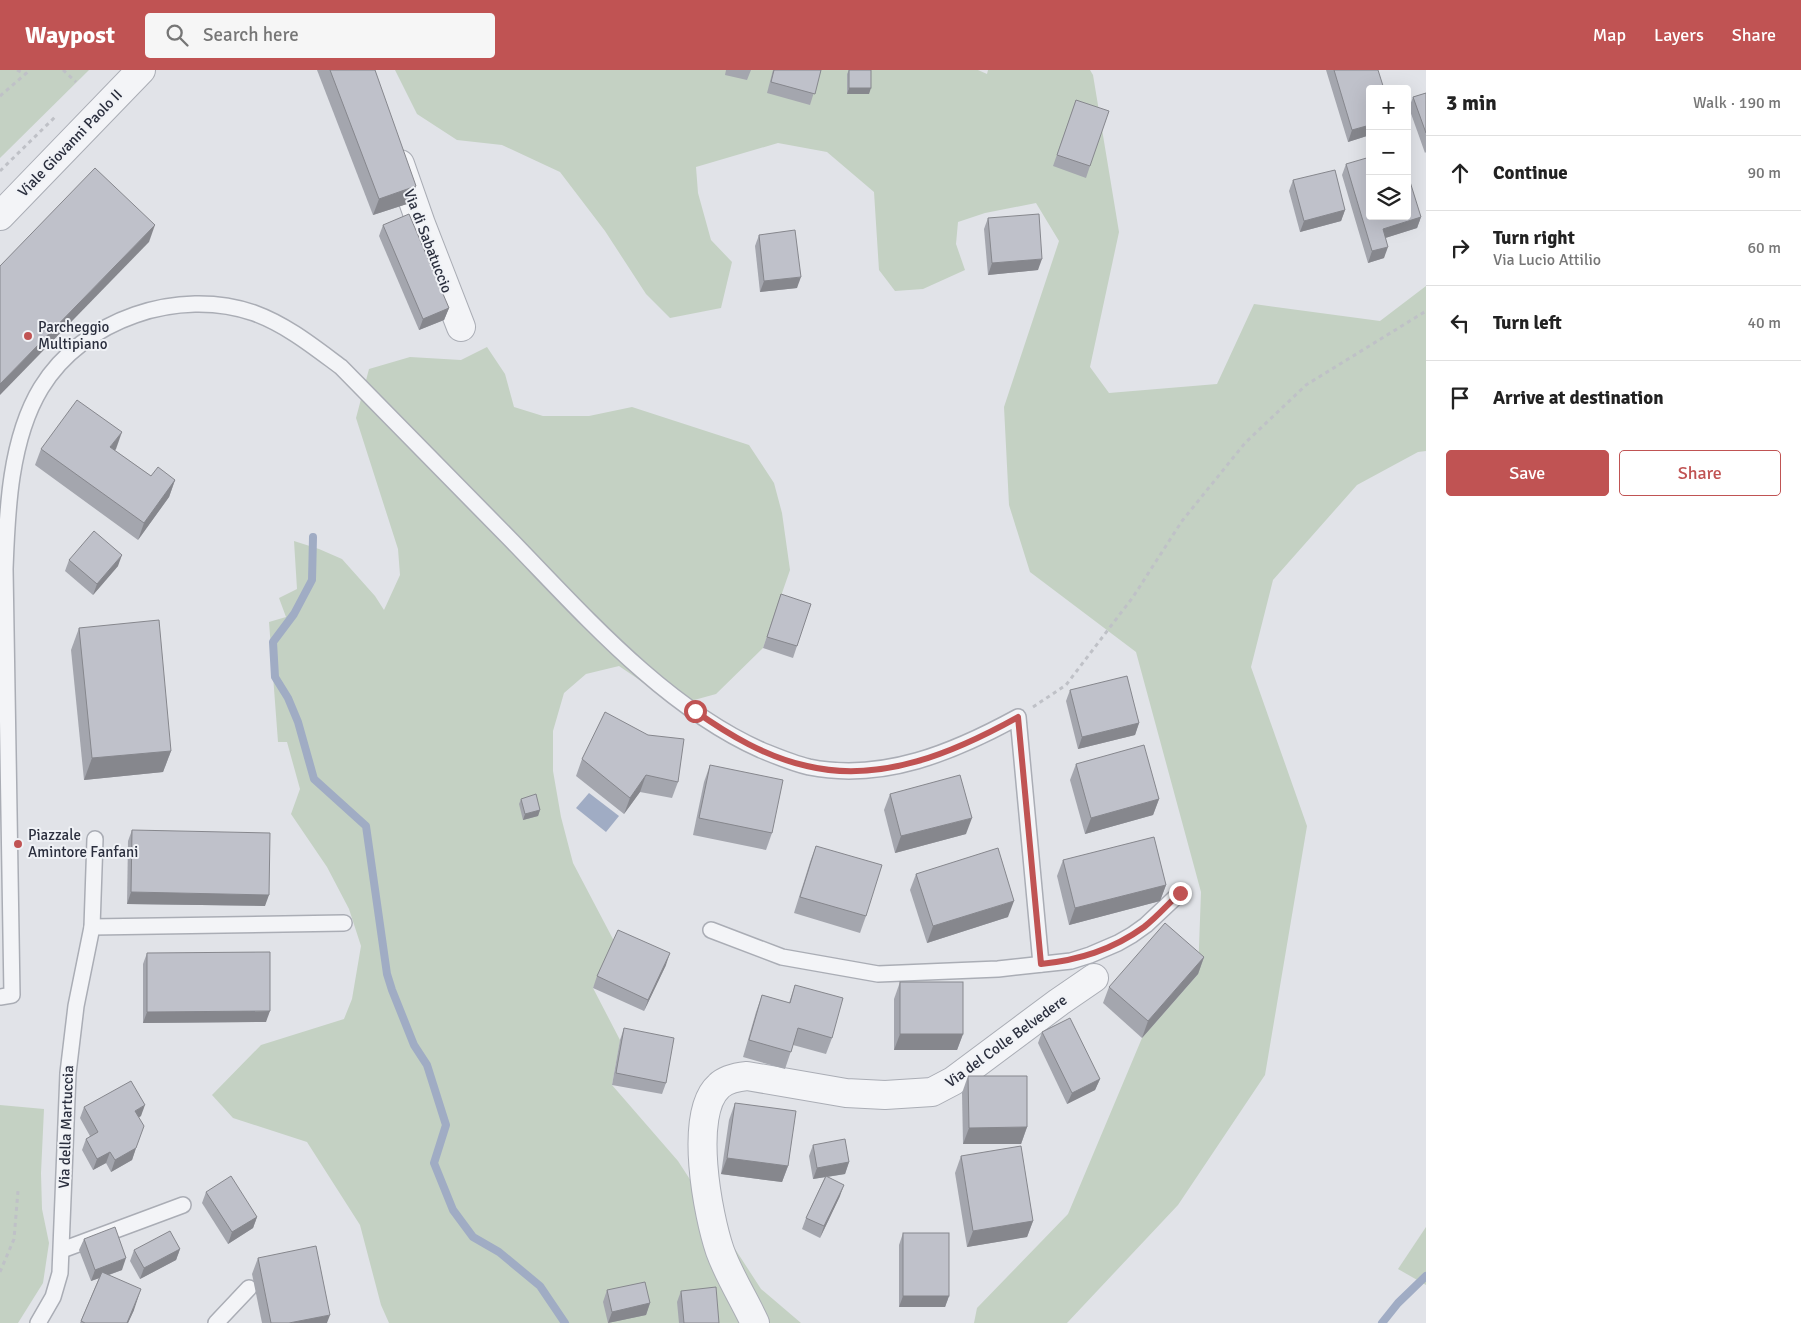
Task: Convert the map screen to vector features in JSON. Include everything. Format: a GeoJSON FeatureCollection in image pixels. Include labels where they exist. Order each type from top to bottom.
{"type":"FeatureCollection","features":[{"type":"Feature","properties":{"kind":"street","name":"Viale Giovanni Paolo II"},"geometry":{"type":"LineString","coordinates":[[0,216],[141,70]]}},
{"type":"Feature","properties":{"kind":"street","name":"Via di Sabatuccio"},"geometry":{"type":"LineString","coordinates":[[392,142],[461,327]]}},
{"type":"Feature","properties":{"kind":"street","name":"Via del Colle Belvedere"},"geometry":{"type":"LineString","coordinates":[[755,1323],[722,1257],[711,1219],[707,1194],[703,1157],[704,1124],[709,1100],[718,1086],[731,1079],[747,1076],[846,1093],[885,1095],[932,1092],[953,1081],[1094,978]]}},
{"type":"Feature","properties":{"kind":"lane"},"geometry":{"type":"LineString","coordinates":[[6,996],[6,518],[20,438],[33,403],[41,388],[54,370],[79,345],[93,335],[121,321],[149,311],[186,304],[218,304],[256,314],[295,333],[341,367],[618,648],[677,698],[714,724],[750,745],[784,759],[808,766],[828,769],[867,770],[896,766],[939,754],[982,737],[1018,717],[1041,964]]}},
{"type":"Feature","properties":{"kind":"lane","name":"Via della Martuccia"},"geometry":{"type":"LineString","coordinates":[[38,1323],[49,1306],[60,1273],[68,1073],[76,1006],[92,927],[94,839]]}},
{"type":"Feature","properties":{"kind":"lane"},"geometry":{"type":"LineString","coordinates":[[711,930],[782,957],[878,974],[998,969],[1080,958],[1118,943],[1146,926],[1180,893]]}},
{"type":"Feature","properties":{"kind":"lane"},"geometry":{"type":"LineString","coordinates":[[92,927],[344,923]]}},
{"type":"Feature","properties":{"kind":"lane"},"geometry":{"type":"LineString","coordinates":[[62,1250],[183,1205]]}},
{"type":"Feature","properties":{"kind":"lane"},"geometry":{"type":"LineString","coordinates":[[216,1323],[248,1288]]}},
{"type":"Feature","properties":{"kind":"path"},"geometry":{"type":"LineString","coordinates":[[17,70],[25,74]]}},
{"type":"Feature","properties":{"kind":"path"},"geometry":{"type":"LineString","coordinates":[[0,96],[30,70]]}},
{"type":"Feature","properties":{"kind":"path"},"geometry":{"type":"LineString","coordinates":[[64,70],[76,82]]}},
{"type":"Feature","properties":{"kind":"path"},"geometry":{"type":"LineString","coordinates":[[0,171],[56,116]]}},
{"type":"Feature","properties":{"kind":"path"},"geometry":{"type":"LineString","coordinates":[[1018,717],[1066,684],[1133,597],[1182,521],[1246,443],[1306,384],[1426,311]]}},
{"type":"Feature","properties":{"kind":"path"},"geometry":{"type":"LineString","coordinates":[[0,1272],[14,1239],[18,1191]]}},
{"type":"Feature","properties":{"kind":"green space"},"geometry":{"type":"Polygon","coordinates":[[[0,70],[89,70],[0,158],[0,70]]]}},
{"type":"Feature","properties":{"kind":"green space"},"geometry":{"type":"Polygon","coordinates":[[[395,70],[978,70],[987,74],[988,70],[1090,70],[1093,75],[1119,232],[1090,367],[1109,393],[1217,384],[1254,304],[1380,321],[1426,286],[1426,451],[1418,452],[1357,485],[1273,580],[1251,667],[1307,826],[1265,1075],[1178,1205],[1067,1323],[974,1323],[977,1308],[1068,1214],[1142,1038],[1198,974],[1201,892],[1136,652],[1030,572],[1009,505],[1004,407],[1059,241],[1036,203],[985,213],[958,222],[956,244],[965,270],[923,289],[895,291],[879,270],[874,192],[827,152],[778,143],[696,167],[698,193],[711,240],[732,262],[721,308],[670,318],[646,294],[605,231],[560,172],[502,145],[457,140],[417,114],[395,70]]]}},
{"type":"Feature","properties":{"kind":"green space"},"geometry":{"type":"Polygon","coordinates":[[[487,347],[505,374],[514,407],[543,416],[589,416],[632,407],[749,445],[774,483],[782,513],[790,570],[763,648],[716,694],[676,705],[619,666],[586,674],[564,693],[553,731],[553,771],[561,817],[573,863],[614,941],[593,988],[620,1040],[612,1085],[678,1161],[761,1289],[801,1323],[389,1323],[381,1305],[360,1225],[307,1142],[233,1118],[212,1095],[261,1045],[344,1019],[352,999],[361,946],[349,909],[327,867],[291,814],[300,789],[287,742],[278,742],[269,622],[286,617],[279,598],[297,589],[294,541],[342,559],[375,596],[384,610],[400,575],[398,549],[356,418],[369,369],[410,357],[461,360],[487,347]]]}},
{"type":"Feature","properties":{"kind":"green space"},"geometry":{"type":"Polygon","coordinates":[[[0,1105],[44,1109],[41,1173],[42,1209],[49,1243],[43,1283],[18,1323],[0,1323],[0,1105]]]}},
{"type":"Feature","properties":{"kind":"green space"},"geometry":{"type":"Polygon","coordinates":[[[1426,1227],[1426,1285],[1398,1269],[1426,1227]]]}},
{"type":"Feature","properties":{"kind":"water"},"geometry":{"type":"Polygon","coordinates":[[[589,793],[619,816],[606,832],[576,808],[589,793]]]}},
{"type":"Feature","properties":{"kind":"building"},"geometry":{"type":"Polygon","coordinates":[[[330,70],[375,70],[416,186],[379,199],[330,70]]]}},
{"type":"Feature","properties":{"kind":"building"},"geometry":{"type":"Polygon","coordinates":[[[774,70],[821,70],[815,94],[771,82],[774,70]]]}},
{"type":"Feature","properties":{"kind":"building"},"geometry":{"type":"Polygon","coordinates":[[[849,70],[871,70],[871,88],[849,88],[849,70]]]}},
{"type":"Feature","properties":{"kind":"building"},"geometry":{"type":"Polygon","coordinates":[[[1334,70],[1378,70],[1383,85],[1366,85],[1366,126],[1352,130],[1334,70]]]}},
{"type":"Feature","properties":{"kind":"building"},"geometry":{"type":"Polygon","coordinates":[[[1426,93],[1426,133],[1413,97],[1426,93]]]}},
{"type":"Feature","properties":{"kind":"building"},"geometry":{"type":"Polygon","coordinates":[[[1076,100],[1109,111],[1090,166],[1057,155],[1076,100]]]}},
{"type":"Feature","properties":{"kind":"building"},"geometry":{"type":"Polygon","coordinates":[[[1366,158],[1366,220],[1411,220],[1411,185],[1421,217],[1383,229],[1388,247],[1372,251],[1346,164],[1366,158]]]}},
{"type":"Feature","properties":{"kind":"building","name":"Parcheggio Multipiano"},"geometry":{"type":"Polygon","coordinates":[[[95,168],[155,225],[0,384],[0,266],[95,168]]]}},
{"type":"Feature","properties":{"kind":"building"},"geometry":{"type":"Polygon","coordinates":[[[1335,170],[1345,210],[1304,221],[1293,180],[1335,170]]]}},
{"type":"Feature","properties":{"kind":"building"},"geometry":{"type":"Polygon","coordinates":[[[409,214],[449,308],[423,319],[383,225],[409,214]]]}},
{"type":"Feature","properties":{"kind":"building"},"geometry":{"type":"Polygon","coordinates":[[[1039,214],[1042,259],[992,263],[988,218],[1039,214]]]}},
{"type":"Feature","properties":{"kind":"building"},"geometry":{"type":"Polygon","coordinates":[[[795,230],[801,277],[764,281],[759,235],[795,230]]]}},
{"type":"Feature","properties":{"kind":"building"},"geometry":{"type":"Polygon","coordinates":[[[77,400],[122,432],[110,447],[151,476],[158,467],[175,480],[144,523],[41,449],[77,400]]]}},
{"type":"Feature","properties":{"kind":"building"},"geometry":{"type":"Polygon","coordinates":[[[94,531],[122,555],[97,584],[69,560],[94,531]]]}},
{"type":"Feature","properties":{"kind":"building"},"geometry":{"type":"Polygon","coordinates":[[[781,594],[811,604],[797,646],[767,637],[781,594]]]}},
{"type":"Feature","properties":{"kind":"building"},"geometry":{"type":"Polygon","coordinates":[[[159,620],[171,751],[92,758],[79,628],[159,620]]]}},
{"type":"Feature","properties":{"kind":"building"},"geometry":{"type":"Polygon","coordinates":[[[1127,676],[1139,723],[1082,737],[1070,690],[1127,676]]]}},
{"type":"Feature","properties":{"kind":"building"},"geometry":{"type":"Polygon","coordinates":[[[605,712],[648,735],[684,739],[678,782],[646,775],[630,798],[582,759],[605,712]]]}},
{"type":"Feature","properties":{"kind":"building"},"geometry":{"type":"Polygon","coordinates":[[[1144,745],[1159,799],[1091,818],[1076,764],[1144,745]]]}},
{"type":"Feature","properties":{"kind":"building"},"geometry":{"type":"Polygon","coordinates":[[[710,765],[783,780],[772,833],[699,818],[710,765]]]}},
{"type":"Feature","properties":{"kind":"building"},"geometry":{"type":"Polygon","coordinates":[[[960,775],[972,818],[901,836],[890,794],[960,775]]]}},
{"type":"Feature","properties":{"kind":"building"},"geometry":{"type":"Polygon","coordinates":[[[536,794],[540,810],[525,814],[521,799],[536,794]]]}},
{"type":"Feature","properties":{"kind":"building"},"geometry":{"type":"Polygon","coordinates":[[[132,830],[270,833],[269,895],[131,892],[132,830]]]}},
{"type":"Feature","properties":{"kind":"building"},"geometry":{"type":"Polygon","coordinates":[[[1154,837],[1166,885],[1075,908],[1063,860],[1154,837]]]}},
{"type":"Feature","properties":{"kind":"building"},"geometry":{"type":"Polygon","coordinates":[[[816,846],[882,865],[866,916],[800,897],[816,846]]]}},
{"type":"Feature","properties":{"kind":"building"},"geometry":{"type":"Polygon","coordinates":[[[998,848],[1014,901],[933,926],[916,874],[998,848]]]}},
{"type":"Feature","properties":{"kind":"building"},"geometry":{"type":"Polygon","coordinates":[[[1165,923],[1204,957],[1148,1021],[1109,987],[1165,923]]]}},
{"type":"Feature","properties":{"kind":"building"},"geometry":{"type":"Polygon","coordinates":[[[618,930],[670,953],[648,1000],[597,976],[618,930]]]}},
{"type":"Feature","properties":{"kind":"building"},"geometry":{"type":"Polygon","coordinates":[[[270,952],[270,1011],[147,1012],[147,953],[270,952]]]}},
{"type":"Feature","properties":{"kind":"building"},"geometry":{"type":"Polygon","coordinates":[[[900,982],[963,982],[963,1034],[900,1034],[900,982]]]}},
{"type":"Feature","properties":{"kind":"building"},"geometry":{"type":"Polygon","coordinates":[[[795,985],[843,998],[832,1038],[798,1028],[791,1052],[749,1040],[762,995],[790,1003],[795,985]]]}},
{"type":"Feature","properties":{"kind":"building"},"geometry":{"type":"Polygon","coordinates":[[[1070,1018],[1100,1079],[1072,1093],[1042,1032],[1070,1018]]]}},
{"type":"Feature","properties":{"kind":"building"},"geometry":{"type":"Polygon","coordinates":[[[624,1028],[674,1038],[666,1083],[616,1073],[624,1028]]]}},
{"type":"Feature","properties":{"kind":"building"},"geometry":{"type":"Polygon","coordinates":[[[968,1076],[1027,1076],[1027,1127],[969,1128],[968,1076]]]}},
{"type":"Feature","properties":{"kind":"building"},"geometry":{"type":"Polygon","coordinates":[[[131,1081],[145,1105],[135,1111],[144,1126],[136,1148],[115,1160],[110,1152],[97,1159],[86,1139],[98,1132],[84,1107],[131,1081]]]}},
{"type":"Feature","properties":{"kind":"building"},"geometry":{"type":"Polygon","coordinates":[[[735,1103],[796,1111],[788,1166],[727,1158],[735,1103]]]}},
{"type":"Feature","properties":{"kind":"building"},"geometry":{"type":"Polygon","coordinates":[[[845,1139],[849,1162],[817,1168],[813,1145],[845,1139]]]}},
{"type":"Feature","properties":{"kind":"building"},"geometry":{"type":"Polygon","coordinates":[[[1021,1146],[1033,1221],[973,1231],[961,1156],[1021,1146]]]}},
{"type":"Feature","properties":{"kind":"building"},"geometry":{"type":"Polygon","coordinates":[[[231,1176],[257,1217],[232,1232],[206,1192],[231,1176]]]}},
{"type":"Feature","properties":{"kind":"building"},"geometry":{"type":"Polygon","coordinates":[[[826,1176],[844,1185],[824,1226],[806,1218],[826,1176]]]}},
{"type":"Feature","properties":{"kind":"building"},"geometry":{"type":"Polygon","coordinates":[[[115,1227],[126,1258],[95,1270],[84,1239],[115,1227]]]}},
{"type":"Feature","properties":{"kind":"building"},"geometry":{"type":"Polygon","coordinates":[[[170,1231],[180,1249],[144,1268],[134,1250],[170,1231]]]}},
{"type":"Feature","properties":{"kind":"building"},"geometry":{"type":"Polygon","coordinates":[[[903,1233],[949,1233],[949,1296],[903,1296],[903,1233]]]}},
{"type":"Feature","properties":{"kind":"building"},"geometry":{"type":"Polygon","coordinates":[[[316,1246],[330,1315],[289,1323],[271,1323],[258,1258],[316,1246]]]}},
{"type":"Feature","properties":{"kind":"building"},"geometry":{"type":"Polygon","coordinates":[[[102,1272],[141,1289],[127,1323],[85,1323],[81,1321],[102,1272]]]}},
{"type":"Feature","properties":{"kind":"building"},"geometry":{"type":"Polygon","coordinates":[[[645,1282],[650,1303],[612,1312],[607,1290],[645,1282]]]}},
{"type":"Feature","properties":{"kind":"building"},"geometry":{"type":"Polygon","coordinates":[[[716,1287],[719,1323],[684,1323],[681,1291],[716,1287]]]}},
{"type":"Feature","properties":{"kind":"waterway"},"geometry":{"type":"LineString","coordinates":[[313,537],[312,580],[294,614],[273,642],[275,677],[288,698],[298,722],[314,779],[366,826],[387,974],[414,1045],[427,1065],[446,1125],[434,1163],[453,1210],[473,1237],[499,1252],[540,1286],[565,1323]]}},
{"type":"Feature","properties":{"kind":"waterway"},"geometry":{"type":"LineString","coordinates":[[1382,1323],[1398,1303],[1426,1276]]}},
{"type":"Feature","properties":{"kind":"place","name":"Parcheggio Multipiano"},"geometry":{"type":"Point","coordinates":[28,336]}},
{"type":"Feature","properties":{"kind":"place","name":"Piazzale Amintore Fanfani"},"geometry":{"type":"Point","coordinates":[18,844]}},
{"type":"Feature","properties":{"kind":"route"},"geometry":{"type":"LineString","coordinates":[[695,711],[732,736],[784,759],[808,766],[844,770],[896,766],[939,754],[982,737],[1018,717],[1041,964],[1071,961],[1118,943],[1146,926],[1180,893]]}}]}
